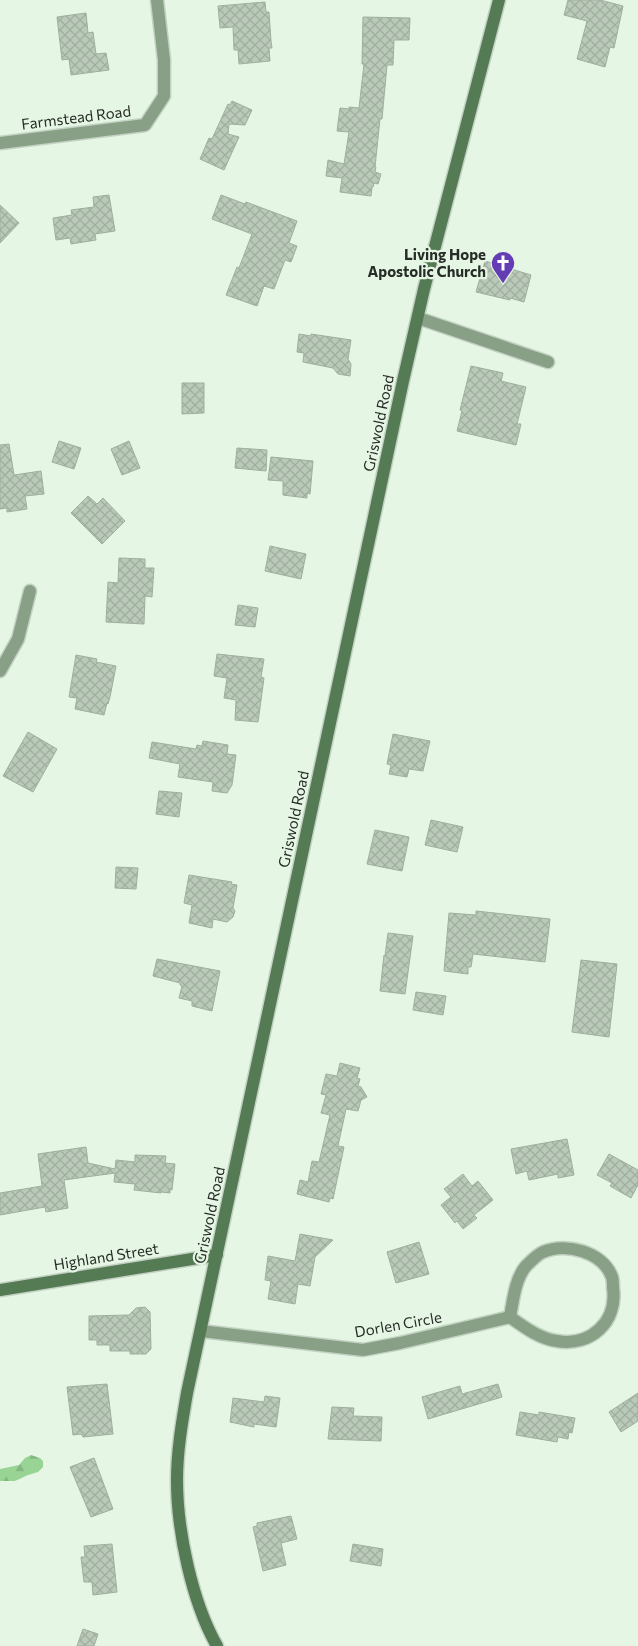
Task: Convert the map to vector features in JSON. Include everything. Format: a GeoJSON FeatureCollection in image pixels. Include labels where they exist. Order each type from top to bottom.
{"type":"FeatureCollection","features":[{"type":"Feature","properties":{"kind":"street","name":"Farmstead Road"},"geometry":{"type":"LineString","coordinates":[[0,143],[145,125],[164,96],[164,60],[157,0]]}},
{"type":"Feature","properties":{"kind":"street","name":"Griswold Road"},"geometry":{"type":"LineString","coordinates":[[218,1646],[202,1611],[184,1546],[177,1482],[178,1452],[184,1410],[418,318],[499,0]]}},
{"type":"Feature","properties":{"kind":"street"},"geometry":{"type":"LineString","coordinates":[[418,318],[548,362]]}},
{"type":"Feature","properties":{"kind":"street"},"geometry":{"type":"LineString","coordinates":[[0,670],[18,639],[30,591]]}},
{"type":"Feature","properties":{"kind":"street"},"geometry":{"type":"LineString","coordinates":[[558,1248],[582,1250],[599,1259],[612,1276],[614,1298],[608,1320],[595,1334],[575,1343],[555,1341],[531,1332],[510,1317],[517,1284],[525,1267],[542,1252],[558,1248]]}},
{"type":"Feature","properties":{"kind":"street","name":"Highland Street"},"geometry":{"type":"LineString","coordinates":[[0,1290],[217,1255]]}},
{"type":"Feature","properties":{"kind":"street","name":"Dorlen Circle"},"geometry":{"type":"LineString","coordinates":[[201,1331],[362,1350],[510,1317]]}},
{"type":"Feature","properties":{"kind":"green space"},"geometry":{"type":"Polygon","coordinates":[[[31,1455],[43,1461],[43,1467],[38,1472],[15,1481],[0,1481],[0,1469],[19,1465],[25,1458],[31,1455]]]}},
{"type":"Feature","properties":{"kind":"building"},"geometry":{"type":"Polygon","coordinates":[[[568,0],[600,0],[623,6],[614,48],[610,47],[605,67],[577,59],[587,21],[564,15],[568,0]]]}},
{"type":"Feature","properties":{"kind":"building"},"geometry":{"type":"Polygon","coordinates":[[[265,2],[266,12],[269,12],[272,48],[269,48],[270,61],[239,64],[238,50],[234,50],[233,27],[220,28],[218,6],[265,2]]]}},
{"type":"Feature","properties":{"kind":"building"},"geometry":{"type":"Polygon","coordinates":[[[86,13],[88,33],[93,32],[96,54],[106,53],[109,70],[71,75],[69,59],[62,60],[57,17],[86,13]]]}},
{"type":"Feature","properties":{"kind":"building"},"geometry":{"type":"Polygon","coordinates":[[[363,17],[410,18],[409,40],[394,40],[393,65],[387,65],[375,167],[375,172],[381,174],[378,184],[374,183],[372,187],[371,196],[340,192],[342,178],[326,176],[328,160],[344,164],[349,132],[337,131],[340,108],[359,108],[364,64],[362,64],[363,17]]]}},
{"type":"Feature","properties":{"kind":"building"},"geometry":{"type":"Polygon","coordinates":[[[232,101],[252,110],[245,125],[229,124],[228,134],[239,137],[224,170],[200,159],[209,138],[212,139],[228,104],[230,105],[232,101]]]}},
{"type":"Feature","properties":{"kind":"building"},"geometry":{"type":"Polygon","coordinates":[[[109,195],[115,231],[95,234],[96,240],[71,244],[70,238],[56,240],[53,218],[72,215],[71,210],[94,207],[93,197],[109,195]]]}},
{"type":"Feature","properties":{"kind":"building"},"geometry":{"type":"Polygon","coordinates":[[[221,195],[297,221],[289,243],[297,246],[291,262],[285,260],[274,289],[264,286],[257,306],[226,295],[252,234],[212,219],[221,195]]]}},
{"type":"Feature","properties":{"kind":"building"},"geometry":{"type":"Polygon","coordinates":[[[0,205],[19,223],[0,243],[0,205]]]}},
{"type":"Feature","properties":{"kind":"building","name":"Living Hope Apostolic Church"},"geometry":{"type":"Polygon","coordinates":[[[485,261],[531,275],[524,302],[476,292],[485,261]]]}},
{"type":"Feature","properties":{"kind":"building"},"geometry":{"type":"Polygon","coordinates":[[[299,334],[351,340],[348,359],[351,364],[350,376],[338,374],[333,368],[303,362],[304,353],[297,352],[299,334]]]}},
{"type":"Feature","properties":{"kind":"building"},"geometry":{"type":"Polygon","coordinates":[[[471,366],[503,373],[501,381],[526,387],[517,424],[521,424],[516,445],[457,431],[471,366]]]}},
{"type":"Feature","properties":{"kind":"building"},"geometry":{"type":"Polygon","coordinates":[[[182,383],[204,383],[204,413],[182,414],[182,383]]]}},
{"type":"Feature","properties":{"kind":"building"},"geometry":{"type":"Polygon","coordinates":[[[59,441],[81,448],[74,469],[52,462],[59,441]]]}},
{"type":"Feature","properties":{"kind":"building"},"geometry":{"type":"Polygon","coordinates":[[[129,441],[140,468],[122,475],[111,449],[129,441]]]}},
{"type":"Feature","properties":{"kind":"building"},"geometry":{"type":"Polygon","coordinates":[[[9,444],[14,475],[41,471],[44,494],[25,496],[27,509],[7,512],[7,508],[0,509],[0,445],[9,444]]]}},
{"type":"Feature","properties":{"kind":"building"},"geometry":{"type":"Polygon","coordinates":[[[237,448],[267,450],[266,471],[235,468],[237,448]]]}},
{"type":"Feature","properties":{"kind":"building"},"geometry":{"type":"Polygon","coordinates":[[[271,457],[313,461],[310,494],[307,493],[307,498],[283,495],[283,481],[268,480],[271,457]]]}},
{"type":"Feature","properties":{"kind":"building"},"geometry":{"type":"Polygon","coordinates":[[[88,496],[97,504],[103,498],[125,521],[102,544],[71,513],[88,496]]]}},
{"type":"Feature","properties":{"kind":"building"},"geometry":{"type":"Polygon","coordinates":[[[270,546],[306,554],[301,579],[265,571],[270,546]]]}},
{"type":"Feature","properties":{"kind":"building"},"geometry":{"type":"Polygon","coordinates":[[[119,558],[145,559],[145,568],[154,568],[152,597],[145,596],[144,624],[106,622],[108,582],[118,583],[119,558]]]}},
{"type":"Feature","properties":{"kind":"building"},"geometry":{"type":"Polygon","coordinates":[[[238,605],[258,608],[255,627],[235,625],[238,605]]]}},
{"type":"Feature","properties":{"kind":"building"},"geometry":{"type":"Polygon","coordinates":[[[217,654],[264,659],[261,677],[264,678],[258,722],[235,720],[236,700],[224,698],[227,678],[214,676],[217,654]]]}},
{"type":"Feature","properties":{"kind":"building"},"geometry":{"type":"Polygon","coordinates":[[[76,655],[97,659],[96,662],[116,666],[110,697],[104,715],[75,709],[77,698],[69,697],[76,655]]]}},
{"type":"Feature","properties":{"kind":"building"},"geometry":{"type":"Polygon","coordinates":[[[28,732],[57,749],[33,792],[3,776],[28,732]]]}},
{"type":"Feature","properties":{"kind":"building"},"geometry":{"type":"Polygon","coordinates":[[[393,734],[430,741],[423,771],[409,769],[407,777],[389,774],[391,765],[387,764],[393,734]]]}},
{"type":"Feature","properties":{"kind":"building"},"geometry":{"type":"Polygon","coordinates":[[[203,741],[228,745],[227,754],[236,755],[232,785],[227,793],[212,791],[213,782],[178,777],[180,764],[149,758],[152,742],[196,749],[197,745],[202,746],[203,741]]]}},
{"type":"Feature","properties":{"kind":"building"},"geometry":{"type":"Polygon","coordinates":[[[159,791],[182,793],[179,817],[156,814],[159,791]]]}},
{"type":"Feature","properties":{"kind":"building"},"geometry":{"type":"Polygon","coordinates":[[[431,820],[463,827],[457,852],[425,845],[431,820]]]}},
{"type":"Feature","properties":{"kind":"building"},"geometry":{"type":"Polygon","coordinates":[[[375,830],[409,837],[402,871],[367,864],[375,830]]]}},
{"type":"Feature","properties":{"kind":"building"},"geometry":{"type":"Polygon","coordinates":[[[116,867],[138,868],[136,889],[115,888],[116,867]]]}},
{"type":"Feature","properties":{"kind":"building"},"geometry":{"type":"Polygon","coordinates":[[[189,875],[232,882],[231,884],[237,885],[233,917],[227,922],[213,919],[212,928],[189,923],[192,905],[184,903],[189,875]]]}},
{"type":"Feature","properties":{"kind":"building"},"geometry":{"type":"Polygon","coordinates":[[[476,911],[550,919],[545,962],[473,954],[471,967],[468,967],[468,974],[444,971],[449,913],[476,915],[476,911]]]}},
{"type":"Feature","properties":{"kind":"building"},"geometry":{"type":"Polygon","coordinates":[[[388,933],[413,936],[405,994],[380,991],[388,933]]]}},
{"type":"Feature","properties":{"kind":"building"},"geometry":{"type":"Polygon","coordinates":[[[157,959],[220,971],[212,1011],[192,1006],[192,1001],[179,998],[182,986],[180,983],[153,976],[157,959]]]}},
{"type":"Feature","properties":{"kind":"building"},"geometry":{"type":"Polygon","coordinates":[[[581,960],[617,964],[609,1037],[572,1032],[581,960]]]}},
{"type":"Feature","properties":{"kind":"building"},"geometry":{"type":"Polygon","coordinates":[[[416,992],[446,996],[443,1015],[413,1010],[416,992]]]}},
{"type":"Feature","properties":{"kind":"building"},"geometry":{"type":"Polygon","coordinates":[[[340,1063],[360,1068],[357,1078],[360,1079],[358,1086],[361,1087],[367,1097],[361,1100],[358,1111],[346,1109],[338,1146],[344,1147],[333,1199],[330,1198],[329,1202],[297,1194],[300,1180],[308,1182],[312,1161],[319,1162],[330,1115],[321,1113],[326,1095],[321,1094],[326,1074],[337,1076],[340,1063]]]}},
{"type":"Feature","properties":{"kind":"building"},"geometry":{"type":"Polygon","coordinates":[[[567,1139],[574,1175],[558,1178],[558,1174],[529,1180],[527,1171],[516,1174],[511,1149],[567,1139]]]}},
{"type":"Feature","properties":{"kind":"building"},"geometry":{"type":"Polygon","coordinates":[[[86,1147],[88,1163],[115,1169],[116,1160],[135,1162],[135,1155],[166,1156],[165,1163],[175,1164],[172,1190],[170,1189],[170,1193],[161,1193],[134,1190],[135,1184],[114,1182],[115,1173],[64,1180],[68,1208],[46,1212],[45,1207],[0,1215],[0,1193],[42,1186],[38,1154],[86,1147]]]}},
{"type":"Feature","properties":{"kind":"building"},"geometry":{"type":"Polygon","coordinates":[[[609,1154],[638,1170],[638,1185],[631,1198],[610,1186],[612,1183],[597,1175],[609,1154]]]}},
{"type":"Feature","properties":{"kind":"building"},"geometry":{"type":"Polygon","coordinates":[[[463,1174],[472,1186],[478,1181],[493,1200],[474,1215],[477,1218],[463,1229],[457,1221],[455,1223],[441,1205],[451,1197],[444,1189],[463,1174]]]}},
{"type":"Feature","properties":{"kind":"building"},"geometry":{"type":"Polygon","coordinates":[[[300,1234],[333,1240],[315,1257],[310,1286],[298,1284],[295,1304],[268,1299],[271,1281],[265,1280],[268,1256],[295,1261],[300,1234]]]}},
{"type":"Feature","properties":{"kind":"building"},"geometry":{"type":"Polygon","coordinates":[[[419,1242],[429,1274],[396,1283],[387,1252],[419,1242]]]}},
{"type":"Feature","properties":{"kind":"building"},"geometry":{"type":"Polygon","coordinates":[[[145,1307],[150,1312],[151,1349],[146,1354],[130,1354],[130,1351],[110,1351],[110,1345],[97,1345],[97,1340],[89,1340],[89,1316],[129,1315],[136,1308],[145,1307]]]}},
{"type":"Feature","properties":{"kind":"building"},"geometry":{"type":"Polygon","coordinates":[[[107,1384],[113,1434],[83,1437],[81,1434],[73,1435],[67,1387],[107,1384]]]}},
{"type":"Feature","properties":{"kind":"building"},"geometry":{"type":"Polygon","coordinates":[[[498,1384],[502,1397],[428,1419],[422,1397],[460,1386],[462,1394],[498,1384]]]}},
{"type":"Feature","properties":{"kind":"building"},"geometry":{"type":"Polygon","coordinates":[[[638,1393],[638,1421],[621,1432],[609,1412],[638,1393]]]}},
{"type":"Feature","properties":{"kind":"building"},"geometry":{"type":"Polygon","coordinates":[[[265,1396],[280,1398],[276,1427],[254,1424],[254,1427],[230,1422],[233,1398],[264,1402],[265,1396]]]}},
{"type":"Feature","properties":{"kind":"building"},"geometry":{"type":"Polygon","coordinates":[[[332,1407],[354,1408],[353,1416],[382,1417],[381,1441],[328,1439],[332,1407]]]}},
{"type":"Feature","properties":{"kind":"building"},"geometry":{"type":"Polygon","coordinates":[[[520,1412],[539,1415],[539,1412],[575,1418],[572,1433],[569,1432],[568,1439],[558,1437],[557,1442],[516,1435],[520,1412]]]}},
{"type":"Feature","properties":{"kind":"building"},"geometry":{"type":"Polygon","coordinates":[[[94,1458],[113,1509],[91,1517],[70,1467],[94,1458]]]}},
{"type":"Feature","properties":{"kind":"building"},"geometry":{"type":"Polygon","coordinates":[[[291,1516],[297,1539],[281,1543],[286,1565],[263,1571],[253,1527],[257,1526],[257,1523],[291,1516]]]}},
{"type":"Feature","properties":{"kind":"building"},"geometry":{"type":"Polygon","coordinates":[[[112,1544],[117,1592],[93,1595],[92,1582],[84,1582],[81,1557],[85,1557],[84,1546],[112,1544]]]}},
{"type":"Feature","properties":{"kind":"building"},"geometry":{"type":"Polygon","coordinates":[[[353,1544],[383,1549],[381,1566],[350,1561],[353,1544]]]}},
{"type":"Feature","properties":{"kind":"building"},"geometry":{"type":"Polygon","coordinates":[[[83,1629],[98,1634],[94,1646],[77,1646],[83,1629]]]}},
{"type":"Feature","properties":{"kind":"place","name":"Living Hope Apostolic Church"},"geometry":{"type":"Point","coordinates":[503,284]}}]}
